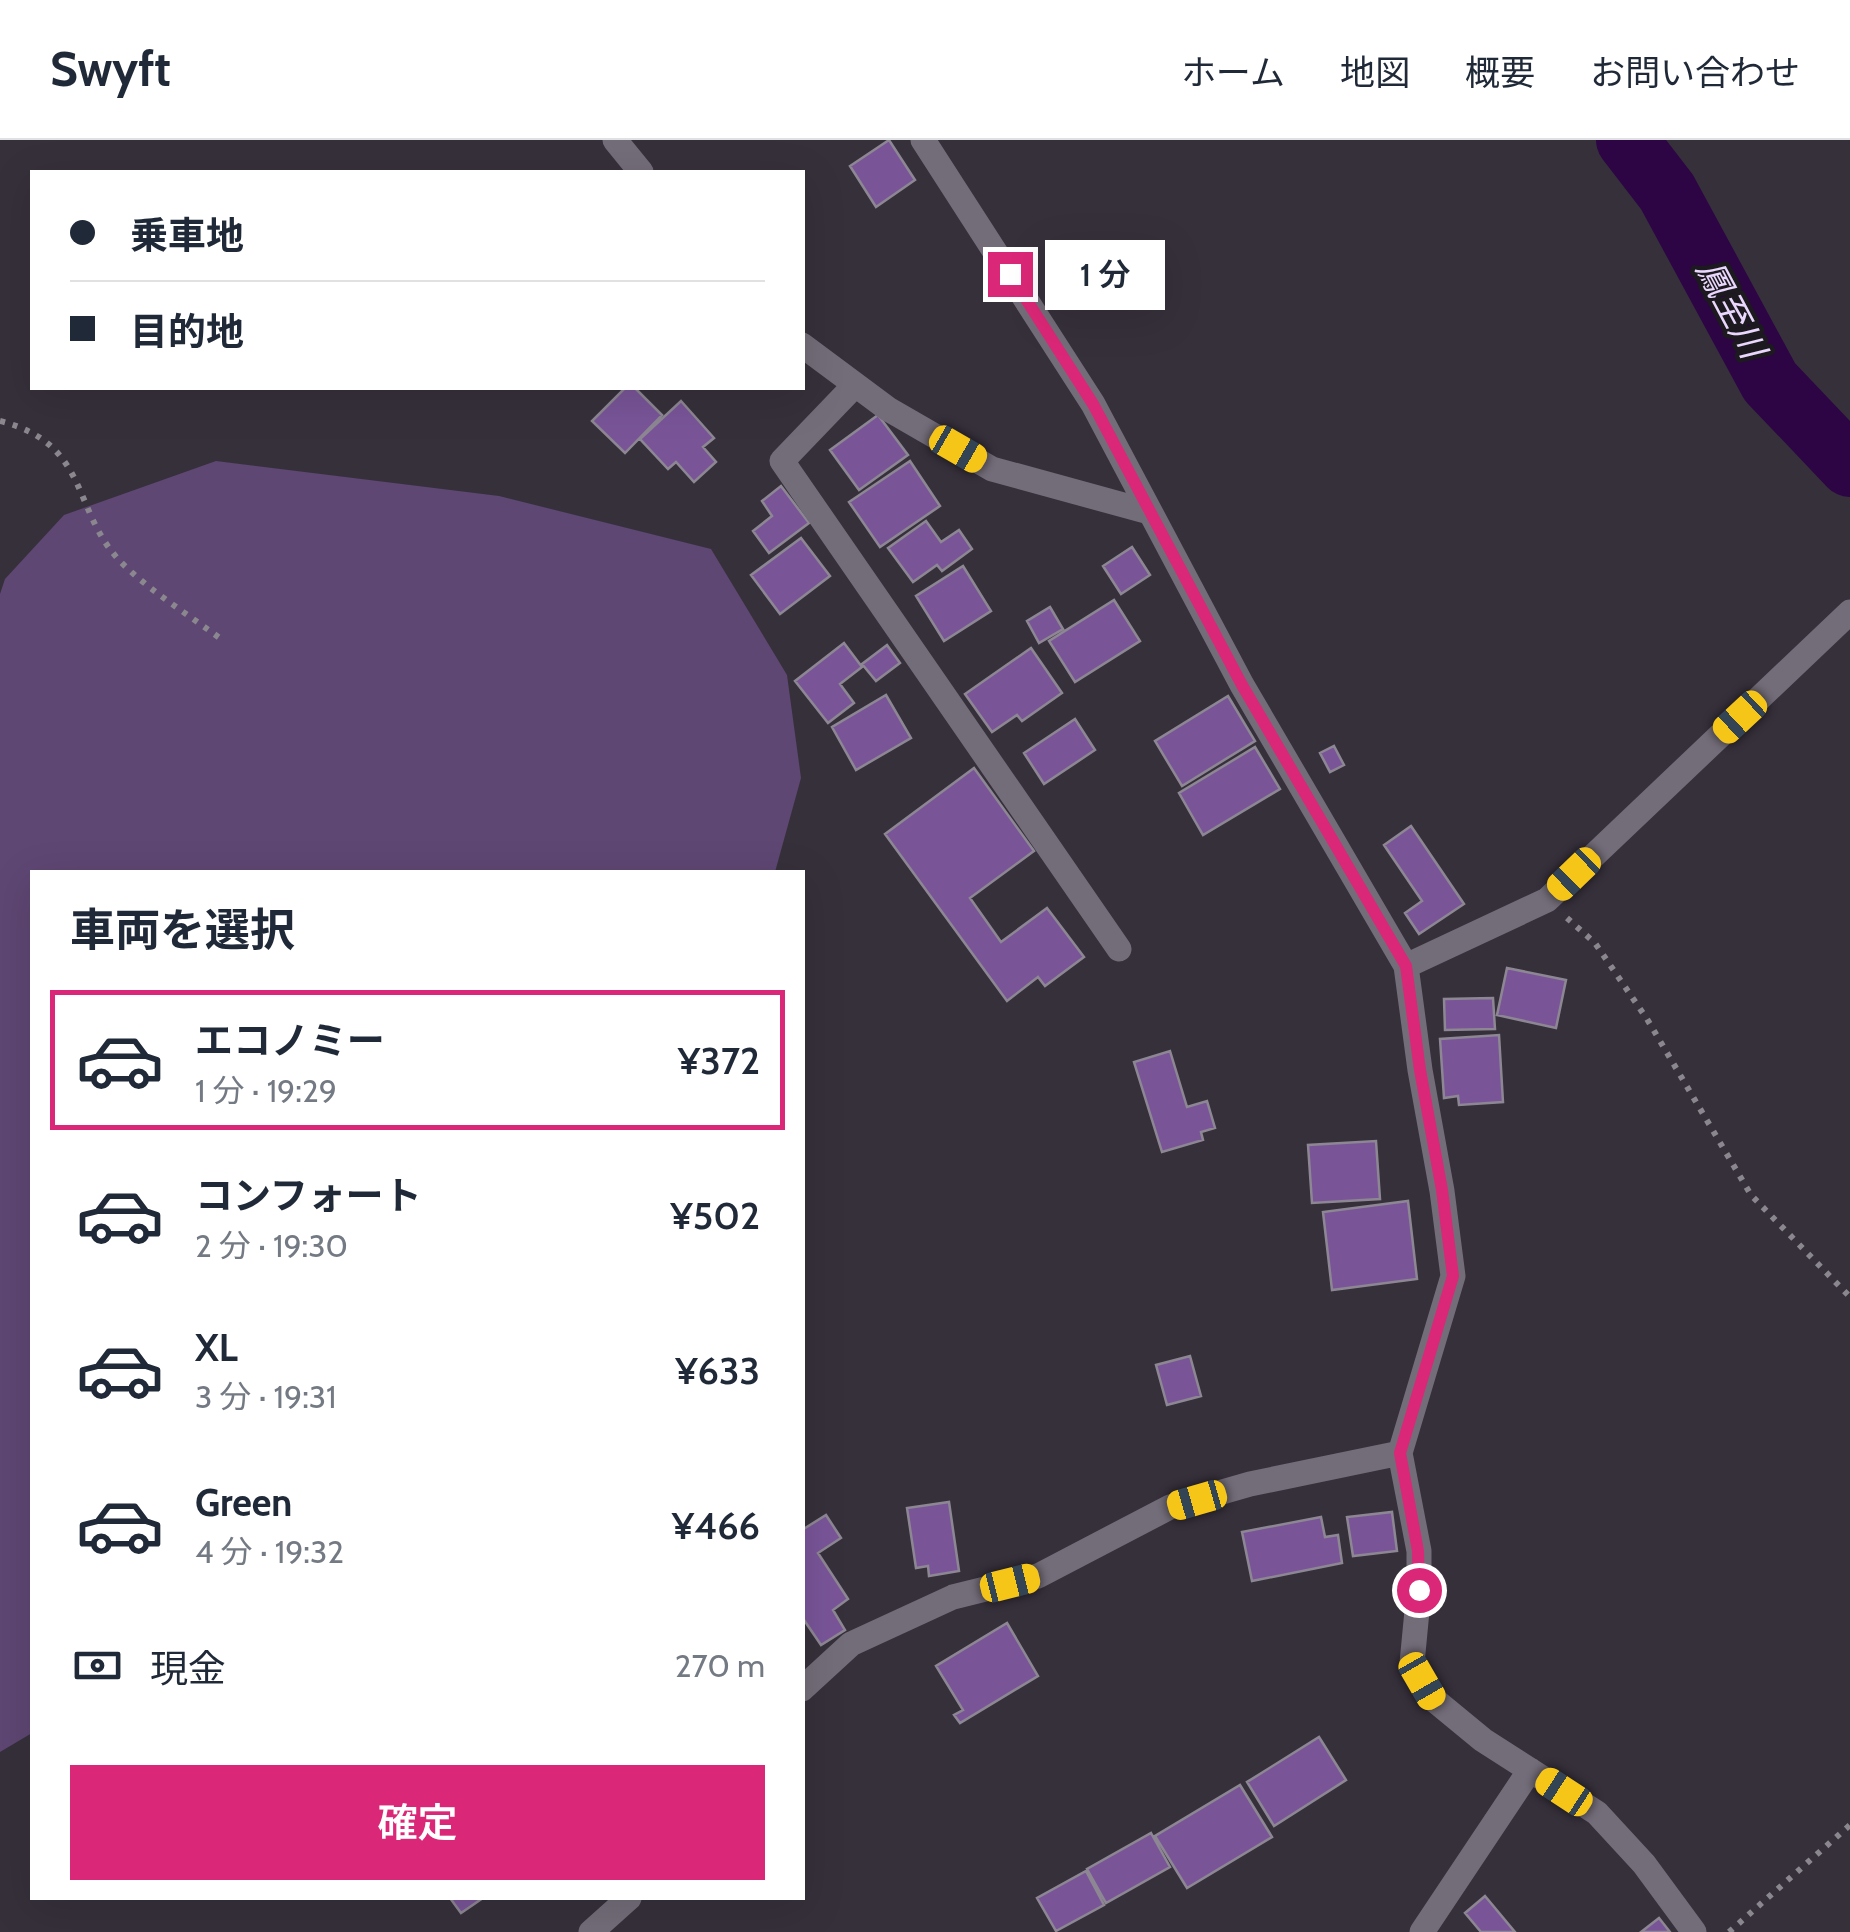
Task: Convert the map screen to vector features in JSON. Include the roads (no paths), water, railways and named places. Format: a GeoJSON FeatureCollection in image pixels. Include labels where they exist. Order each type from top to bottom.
{"type":"FeatureCollection","features":[{"type":"Feature","properties":{"kind":"street"},"geometry":{"type":"LineString","coordinates":[[615,140],[639,170]]}},
{"type":"Feature","properties":{"kind":"street"},"geometry":{"type":"LineString","coordinates":[[924,140],[1093,404],[1242,685],[1406,966],[1453,1276],[1400,1453],[1418,1551],[1419,1590],[1412,1663],[1432,1698],[1483,1740],[1597,1814],[1644,1864],[1694,1932]]}},
{"type":"Feature","properties":{"kind":"street"},"geometry":{"type":"LineString","coordinates":[[805,347],[888,409],[992,469],[1149,512]]}},
{"type":"Feature","properties":{"kind":"street"},"geometry":{"type":"LineString","coordinates":[[855,384],[782,461],[1119,949]]}},
{"type":"Feature","properties":{"kind":"street"},"geometry":{"type":"LineString","coordinates":[[1406,966],[1547,900],[1850,612]]}},
{"type":"Feature","properties":{"kind":"street"},"geometry":{"type":"LineString","coordinates":[[805,1685],[851,1644],[953,1597],[1038,1576],[1170,1508],[1250,1484],[1400,1453]]}},
{"type":"Feature","properties":{"kind":"street"},"geometry":{"type":"LineString","coordinates":[[1422,1932],[1530,1770]]}},
{"type":"Feature","properties":{"kind":"street"},"geometry":{"type":"LineString","coordinates":[[591,1932],[627,1900]]}},
{"type":"Feature","properties":{"kind":"waterway","name":"鳳至川"},"geometry":{"type":"LineString","coordinates":[[1627,140],[1667,192],[1770,382],[1850,466]]}}]}
